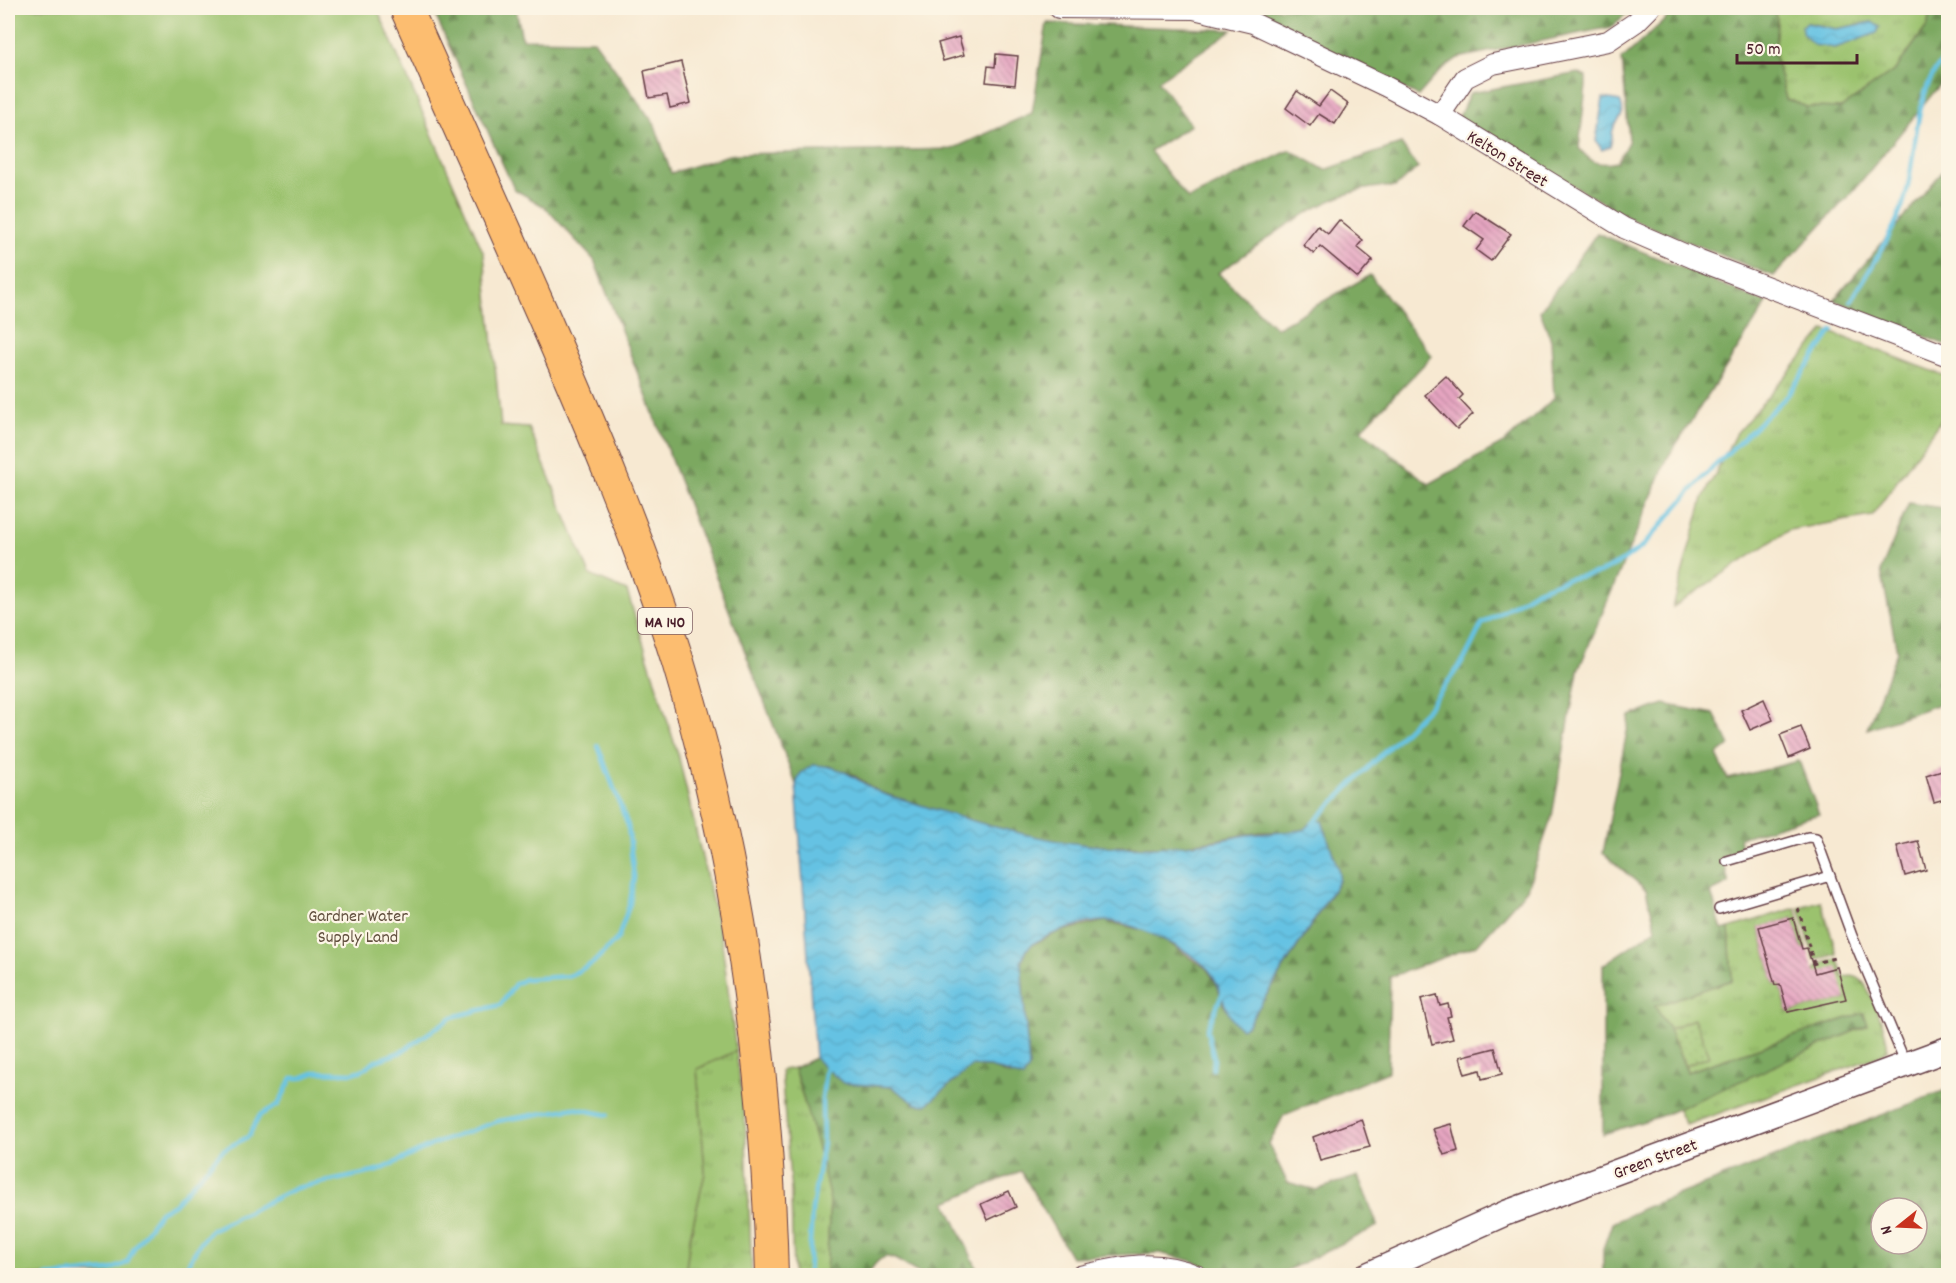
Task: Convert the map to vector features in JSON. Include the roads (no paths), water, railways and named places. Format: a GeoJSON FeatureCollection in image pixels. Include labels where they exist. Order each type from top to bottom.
{"type":"FeatureCollection","features":[{"type":"Feature","properties":{"kind":"highway","name":"MA 140"},"geometry":{"type":"LineString","coordinates":[[406,8],[602,451],[656,597],[689,701],[725,848],[752,998],[765,1125],[772,1275]]}},
{"type":"Feature","properties":{"kind":"street","name":"Kelton Street"},"geometry":{"type":"LineString","coordinates":[[1059,8],[1194,9],[1225,15],[1263,28],[1440,115],[1624,228],[1700,261],[1948,356]]}},
{"type":"Feature","properties":{"kind":"street"},"geometry":{"type":"LineString","coordinates":[[1440,115],[1465,78],[1493,64],[1608,41],[1636,22],[1650,8]]}},
{"type":"Feature","properties":{"kind":"street","name":"Green Street"},"geometry":{"type":"LineString","coordinates":[[1365,1275],[1506,1213],[1948,1049]]}},
{"type":"Feature","properties":{"kind":"street"},"geometry":{"type":"LineString","coordinates":[[1080,1275],[1145,1263],[1172,1266],[1198,1275]]}},
{"type":"Feature","properties":{"kind":"lane"},"geometry":{"type":"LineString","coordinates":[[1727,861],[1813,836],[1820,843],[1855,944],[1906,1064]]}},
{"type":"Feature","properties":{"kind":"lane"},"geometry":{"type":"LineString","coordinates":[[1719,909],[1830,876]]}},
{"type":"Feature","properties":{"kind":"water"},"geometry":{"type":"Polygon","coordinates":[[[1872,22],[1880,27],[1877,33],[1835,48],[1814,45],[1802,33],[1802,26],[1807,23],[1836,29],[1872,22]]]}},
{"type":"Feature","properties":{"kind":"water"},"geometry":{"type":"Polygon","coordinates":[[[1603,98],[1620,101],[1622,115],[1613,129],[1610,146],[1602,150],[1596,141],[1603,98]]]}},
{"type":"Feature","properties":{"kind":"water"},"geometry":{"type":"Polygon","coordinates":[[[813,765],[834,768],[889,796],[949,814],[1033,836],[1073,843],[1114,847],[1156,847],[1302,830],[1315,820],[1322,821],[1339,872],[1339,880],[1247,1026],[1241,1029],[1234,1023],[1208,969],[1174,945],[1130,926],[1104,921],[1087,923],[1045,937],[1029,947],[1021,962],[1029,1068],[1023,1078],[990,1067],[972,1066],[926,1105],[916,1104],[892,1087],[843,1083],[815,1058],[796,784],[801,773],[813,765]]]}},
{"type":"Feature","properties":{"kind":"waterway"},"geometry":{"type":"LineString","coordinates":[[1851,301],[1881,251],[1901,210],[1909,180],[1922,103],[1936,69],[1948,55]]}},
{"type":"Feature","properties":{"kind":"waterway"},"geometry":{"type":"LineString","coordinates":[[1313,823],[1429,707],[1464,660],[1482,624],[1537,590],[1567,579],[1599,573],[1624,560],[1643,546],[1705,475],[1787,396],[1833,330]]}},
{"type":"Feature","properties":{"kind":"waterway"},"geometry":{"type":"LineString","coordinates":[[47,1276],[110,1270],[127,1263],[134,1248],[160,1212],[174,1204],[223,1150],[248,1137],[260,1115],[278,1105],[292,1078],[301,1078],[316,1072],[353,1073],[362,1070],[375,1061],[401,1052],[452,1017],[500,1005],[515,984],[525,979],[569,976],[593,963],[618,938],[630,903],[634,877],[628,826],[598,746]]}},
{"type":"Feature","properties":{"kind":"waterway"},"geometry":{"type":"LineString","coordinates":[[1213,1069],[1214,1058],[1207,1030],[1223,992]]}},
{"type":"Feature","properties":{"kind":"waterway"},"geometry":{"type":"LineString","coordinates":[[808,1276],[812,1210],[823,1142],[822,1100],[826,1065]]}},
{"type":"Feature","properties":{"kind":"waterway"},"geometry":{"type":"LineString","coordinates":[[181,1276],[200,1243],[211,1230],[296,1188],[378,1171],[434,1144],[498,1121],[574,1108],[608,1115]]}},
{"type":"Feature","properties":{"kind":"park label","name":"Gardner Water Supply Land"},"geometry":{"type":"Point","coordinates":[358,925]}}]}
